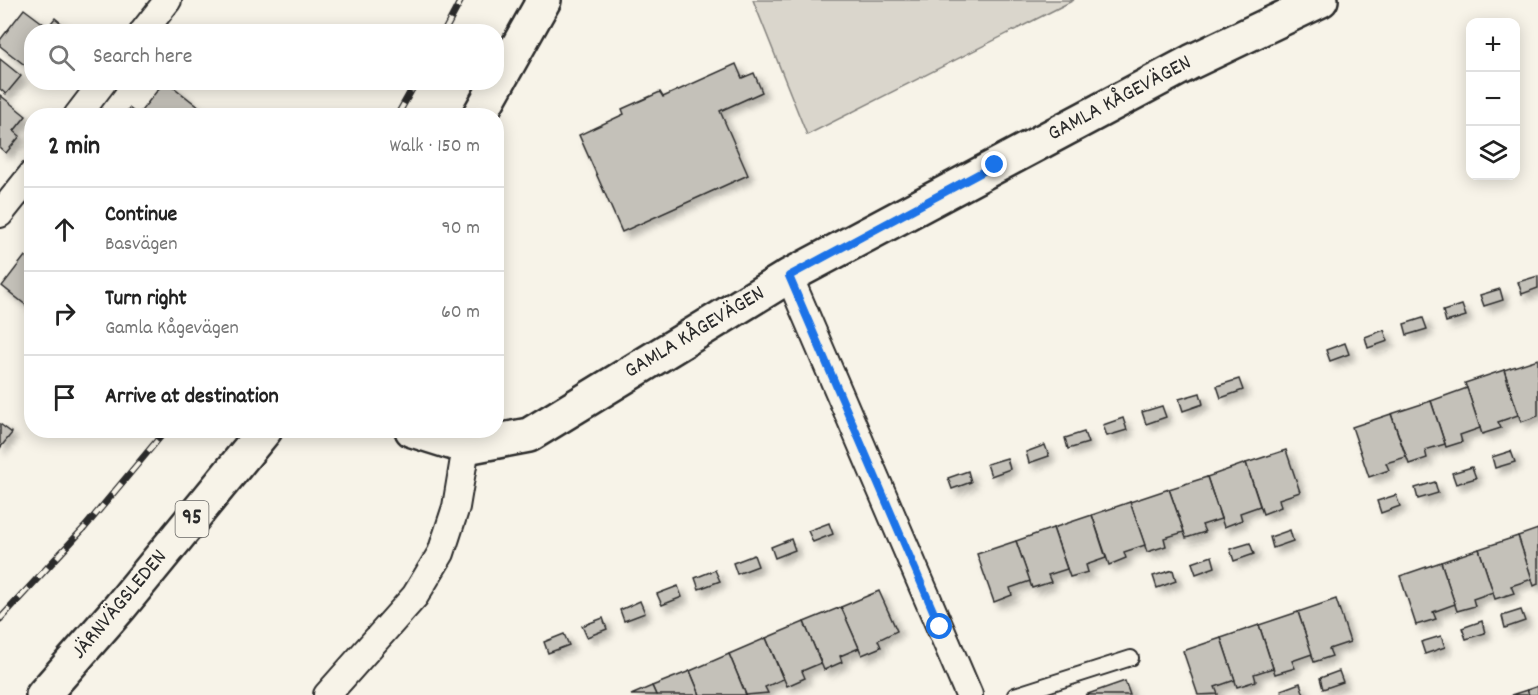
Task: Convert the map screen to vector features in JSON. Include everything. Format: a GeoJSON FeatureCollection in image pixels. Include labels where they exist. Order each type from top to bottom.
{"type":"FeatureCollection","features":[{"type":"Feature","properties":{"kind":"street"},"geometry":{"type":"LineString","coordinates":[[149,24],[168,0]]}},
{"type":"Feature","properties":{"kind":"street"},"geometry":{"type":"LineString","coordinates":[[504,71],[544,0]]}},
{"type":"Feature","properties":{"kind":"street","name":"GAMLA KÅGEVÄGEN"},"geometry":{"type":"LineString","coordinates":[[437,438],[466,447],[529,435],[789,276],[1191,62],[1321,0]]}},
{"type":"Feature","properties":{"kind":"street"},"geometry":{"type":"LineString","coordinates":[[83,108],[97,90]]}},
{"type":"Feature","properties":{"kind":"street"},"geometry":{"type":"LineString","coordinates":[[483,108],[494,90]]}},
{"type":"Feature","properties":{"kind":"street"},"geometry":{"type":"LineString","coordinates":[[0,214],[24,184]]}},
{"type":"Feature","properties":{"kind":"street"},"geometry":{"type":"LineString","coordinates":[[789,276],[969,695]]}},
{"type":"Feature","properties":{"kind":"street","name":"JÄRNVÄGSLEDEN"},"geometry":{"type":"LineString","coordinates":[[43,695],[120,607],[258,438]]}},
{"type":"Feature","properties":{"kind":"street"},"geometry":{"type":"LineString","coordinates":[[327,695],[415,596],[441,553],[456,507],[466,447]]}},
{"type":"Feature","properties":{"kind":"lane"},"geometry":{"type":"LineString","coordinates":[[1015,695],[1131,658]]}},
{"type":"Feature","properties":{"kind":"shaded area"},"geometry":{"type":"Polygon","coordinates":[[[753,0],[1074,0],[807,135],[753,0]]]}},
{"type":"Feature","properties":{"kind":"building"},"geometry":{"type":"Polygon","coordinates":[[[24,9],[44,24],[24,24],[24,64],[0,46],[0,40],[24,9]]]}},
{"type":"Feature","properties":{"kind":"building"},"geometry":{"type":"Polygon","coordinates":[[[55,18],[62,24],[50,24],[55,18]]]}},
{"type":"Feature","properties":{"kind":"building"},"geometry":{"type":"Polygon","coordinates":[[[0,59],[21,76],[6,94],[0,89],[0,59]]]}},
{"type":"Feature","properties":{"kind":"building"},"geometry":{"type":"Polygon","coordinates":[[[736,64],[742,78],[754,73],[762,92],[720,111],[748,175],[622,232],[579,135],[624,114],[622,109],[660,92],[663,97],[736,64]]]}},
{"type":"Feature","properties":{"kind":"building"},"geometry":{"type":"Polygon","coordinates":[[[158,90],[177,90],[200,108],[144,108],[158,90]]]}},
{"type":"Feature","properties":{"kind":"building"},"geometry":{"type":"Polygon","coordinates":[[[0,95],[24,114],[24,118],[14,131],[20,136],[6,153],[0,148],[0,95]]]}},
{"type":"Feature","properties":{"kind":"building"},"geometry":{"type":"Polygon","coordinates":[[[24,257],[24,304],[2,286],[24,257]]]}},
{"type":"Feature","properties":{"kind":"building"},"geometry":{"type":"Polygon","coordinates":[[[1538,276],[1538,288],[1522,294],[1518,282],[1538,276]]]}},
{"type":"Feature","properties":{"kind":"building"},"geometry":{"type":"Polygon","coordinates":[[[1500,289],[1503,300],[1484,306],[1480,295],[1500,289]]]}},
{"type":"Feature","properties":{"kind":"building"},"geometry":{"type":"Polygon","coordinates":[[[1462,305],[1466,316],[1446,322],[1443,311],[1462,305]]]}},
{"type":"Feature","properties":{"kind":"building"},"geometry":{"type":"Polygon","coordinates":[[[1423,318],[1427,329],[1407,335],[1404,324],[1423,318]]]}},
{"type":"Feature","properties":{"kind":"building"},"geometry":{"type":"Polygon","coordinates":[[[1384,330],[1388,341],[1368,348],[1365,337],[1384,330]]]}},
{"type":"Feature","properties":{"kind":"building"},"geometry":{"type":"Polygon","coordinates":[[[1345,343],[1349,354],[1330,361],[1326,350],[1345,343]]]}},
{"type":"Feature","properties":{"kind":"building"},"geometry":{"type":"Polygon","coordinates":[[[1538,359],[1538,416],[1521,422],[1504,370],[1538,359]]]}},
{"type":"Feature","properties":{"kind":"building"},"geometry":{"type":"Polygon","coordinates":[[[1504,370],[1518,415],[1498,422],[1501,428],[1482,434],[1465,383],[1504,370]]]}},
{"type":"Feature","properties":{"kind":"building"},"geometry":{"type":"Polygon","coordinates":[[[1239,379],[1243,390],[1221,398],[1217,386],[1239,379]]]}},
{"type":"Feature","properties":{"kind":"building"},"geometry":{"type":"Polygon","coordinates":[[[1467,388],[1480,428],[1460,435],[1462,442],[1446,447],[1431,401],[1467,388]]]}},
{"type":"Feature","properties":{"kind":"building"},"geometry":{"type":"Polygon","coordinates":[[[1200,393],[1203,404],[1183,411],[1179,399],[1200,393]]]}},
{"type":"Feature","properties":{"kind":"building"},"geometry":{"type":"Polygon","coordinates":[[[1431,401],[1445,444],[1425,450],[1427,458],[1409,464],[1391,414],[1431,401]]]}},
{"type":"Feature","properties":{"kind":"building"},"geometry":{"type":"Polygon","coordinates":[[[1162,406],[1166,417],[1146,424],[1142,412],[1162,406]]]}},
{"type":"Feature","properties":{"kind":"building"},"geometry":{"type":"Polygon","coordinates":[[[1391,414],[1406,457],[1386,463],[1389,470],[1369,477],[1352,427],[1391,414]]]}},
{"type":"Feature","properties":{"kind":"building"},"geometry":{"type":"Polygon","coordinates":[[[1123,418],[1127,430],[1107,436],[1103,425],[1123,418]]]}},
{"type":"Feature","properties":{"kind":"building"},"geometry":{"type":"Polygon","coordinates":[[[0,424],[12,433],[0,448],[0,424]]]}},
{"type":"Feature","properties":{"kind":"building"},"geometry":{"type":"Polygon","coordinates":[[[1084,432],[1088,443],[1068,449],[1065,438],[1084,432]]]}},
{"type":"Feature","properties":{"kind":"building"},"geometry":{"type":"Polygon","coordinates":[[[1045,445],[1049,456],[1029,463],[1026,452],[1045,445]]]}},
{"type":"Feature","properties":{"kind":"building"},"geometry":{"type":"Polygon","coordinates":[[[1286,450],[1300,492],[1279,499],[1281,507],[1263,514],[1246,463],[1286,450]]]}},
{"type":"Feature","properties":{"kind":"building"},"geometry":{"type":"Polygon","coordinates":[[[1511,451],[1515,462],[1495,468],[1492,457],[1511,451]]]}},
{"type":"Feature","properties":{"kind":"building"},"geometry":{"type":"Polygon","coordinates":[[[1007,458],[1010,469],[991,476],[987,464],[1007,458]]]}},
{"type":"Feature","properties":{"kind":"building"},"geometry":{"type":"Polygon","coordinates":[[[1246,463],[1260,506],[1240,513],[1242,520],[1224,527],[1207,477],[1246,463]]]}},
{"type":"Feature","properties":{"kind":"building"},"geometry":{"type":"Polygon","coordinates":[[[1472,467],[1476,478],[1456,484],[1452,473],[1472,467]]]}},
{"type":"Feature","properties":{"kind":"building"},"geometry":{"type":"Polygon","coordinates":[[[968,471],[971,482],[952,489],[948,478],[968,471]]]}},
{"type":"Feature","properties":{"kind":"building"},"geometry":{"type":"Polygon","coordinates":[[[1207,477],[1221,519],[1202,525],[1205,532],[1186,538],[1169,489],[1207,477]]]}},
{"type":"Feature","properties":{"kind":"building"},"geometry":{"type":"Polygon","coordinates":[[[1435,482],[1438,493],[1418,499],[1415,488],[1435,482]]]}},
{"type":"Feature","properties":{"kind":"building"},"geometry":{"type":"Polygon","coordinates":[[[1169,489],[1184,532],[1164,538],[1166,546],[1147,552],[1130,502],[1169,489]]]}},
{"type":"Feature","properties":{"kind":"building"},"geometry":{"type":"Polygon","coordinates":[[[1396,495],[1400,506],[1381,513],[1377,501],[1396,495]]]}},
{"type":"Feature","properties":{"kind":"building"},"geometry":{"type":"Polygon","coordinates":[[[1130,502],[1145,545],[1124,552],[1126,558],[1109,565],[1092,515],[1130,502]]]}},
{"type":"Feature","properties":{"kind":"building"},"geometry":{"type":"Polygon","coordinates":[[[1092,515],[1106,558],[1086,565],[1088,572],[1070,577],[1053,528],[1092,515]]]}},
{"type":"Feature","properties":{"kind":"building"},"geometry":{"type":"Polygon","coordinates":[[[829,523],[833,534],[813,542],[808,531],[829,523]]]}},
{"type":"Feature","properties":{"kind":"building"},"geometry":{"type":"Polygon","coordinates":[[[1053,528],[1067,569],[1048,575],[1051,582],[1032,588],[1016,541],[1053,528]]]}},
{"type":"Feature","properties":{"kind":"building"},"geometry":{"type":"Polygon","coordinates":[[[1538,529],[1538,584],[1534,586],[1518,536],[1538,529]]]}},
{"type":"Feature","properties":{"kind":"building"},"geometry":{"type":"Polygon","coordinates":[[[1290,530],[1293,541],[1273,548],[1270,537],[1290,530]]]}},
{"type":"Feature","properties":{"kind":"building"},"geometry":{"type":"Polygon","coordinates":[[[1518,536],[1532,579],[1511,586],[1514,593],[1495,599],[1479,549],[1518,536]]]}},
{"type":"Feature","properties":{"kind":"building"},"geometry":{"type":"Polygon","coordinates":[[[791,539],[795,550],[775,558],[771,547],[791,539]]]}},
{"type":"Feature","properties":{"kind":"building"},"geometry":{"type":"Polygon","coordinates":[[[1016,541],[1030,581],[1010,588],[1012,595],[994,602],[977,554],[1016,541]]]}},
{"type":"Feature","properties":{"kind":"building"},"geometry":{"type":"Polygon","coordinates":[[[1250,543],[1254,554],[1234,561],[1230,549],[1250,543]]]}},
{"type":"Feature","properties":{"kind":"building"},"geometry":{"type":"Polygon","coordinates":[[[1479,549],[1493,592],[1473,599],[1475,606],[1457,611],[1441,562],[1479,549]]]}},
{"type":"Feature","properties":{"kind":"building"},"geometry":{"type":"Polygon","coordinates":[[[754,555],[758,566],[737,574],[733,563],[754,555]]]}},
{"type":"Feature","properties":{"kind":"building"},"geometry":{"type":"Polygon","coordinates":[[[1212,556],[1215,567],[1196,574],[1192,563],[1212,556]]]}},
{"type":"Feature","properties":{"kind":"building"},"geometry":{"type":"Polygon","coordinates":[[[1441,562],[1455,604],[1433,612],[1436,619],[1416,625],[1400,576],[1441,562]]]}},
{"type":"Feature","properties":{"kind":"building"},"geometry":{"type":"Polygon","coordinates":[[[715,570],[720,581],[699,589],[695,578],[715,570]]]}},
{"type":"Feature","properties":{"kind":"building"},"geometry":{"type":"Polygon","coordinates":[[[1173,570],[1176,581],[1157,588],[1153,576],[1173,570]]]}},
{"type":"Feature","properties":{"kind":"building"},"geometry":{"type":"Polygon","coordinates":[[[678,586],[682,597],[662,605],[657,594],[678,586]]]}},
{"type":"Feature","properties":{"kind":"building"},"geometry":{"type":"Polygon","coordinates":[[[879,591],[897,631],[878,640],[881,647],[862,655],[841,607],[879,591]]]}},
{"type":"Feature","properties":{"kind":"building"},"geometry":{"type":"Polygon","coordinates":[[[1336,599],[1350,642],[1329,649],[1332,656],[1314,662],[1298,612],[1336,599]]]}},
{"type":"Feature","properties":{"kind":"building"},"geometry":{"type":"Polygon","coordinates":[[[640,601],[645,613],[624,621],[620,610],[640,601]]]}},
{"type":"Feature","properties":{"kind":"building"},"geometry":{"type":"Polygon","coordinates":[[[841,607],[859,648],[840,656],[842,662],[824,670],[804,622],[841,607]]]}},
{"type":"Feature","properties":{"kind":"building"},"geometry":{"type":"Polygon","coordinates":[[[1521,610],[1525,621],[1505,628],[1502,616],[1521,610]]]}},
{"type":"Feature","properties":{"kind":"building"},"geometry":{"type":"Polygon","coordinates":[[[1298,612],[1312,654],[1292,661],[1295,668],[1275,674],[1259,625],[1298,612]]]}},
{"type":"Feature","properties":{"kind":"building"},"geometry":{"type":"Polygon","coordinates":[[[603,618],[607,629],[587,637],[582,626],[603,618]]]}},
{"type":"Feature","properties":{"kind":"building"},"geometry":{"type":"Polygon","coordinates":[[[1482,621],[1485,633],[1466,639],[1462,628],[1482,621]]]}},
{"type":"Feature","properties":{"kind":"building"},"geometry":{"type":"Polygon","coordinates":[[[804,622],[821,663],[802,671],[805,678],[787,686],[766,638],[804,622]]]}},
{"type":"Feature","properties":{"kind":"building"},"geometry":{"type":"Polygon","coordinates":[[[1259,625],[1273,668],[1254,674],[1256,681],[1237,687],[1221,638],[1259,625]]]}},
{"type":"Feature","properties":{"kind":"building"},"geometry":{"type":"Polygon","coordinates":[[[564,634],[569,645],[548,653],[544,642],[564,634]]]}},
{"type":"Feature","properties":{"kind":"building"},"geometry":{"type":"Polygon","coordinates":[[[1441,636],[1445,647],[1425,654],[1421,642],[1441,636]]]}},
{"type":"Feature","properties":{"kind":"building"},"geometry":{"type":"Polygon","coordinates":[[[766,638],[783,679],[765,687],[768,693],[746,695],[729,654],[766,638]]]}},
{"type":"Feature","properties":{"kind":"building"},"geometry":{"type":"Polygon","coordinates":[[[1221,638],[1235,680],[1215,687],[1218,694],[1198,695],[1183,651],[1221,638]]]}},
{"type":"Feature","properties":{"kind":"building"},"geometry":{"type":"Polygon","coordinates":[[[729,654],[746,695],[700,695],[690,671],[729,654]]]}},
{"type":"Feature","properties":{"kind":"building"},"geometry":{"type":"Polygon","coordinates":[[[690,671],[700,695],[656,695],[652,686],[690,671]]]}},
{"type":"Feature","properties":{"kind":"building"},"geometry":{"type":"Polygon","coordinates":[[[1339,671],[1343,682],[1323,689],[1320,678],[1339,671]]]}},
{"type":"Feature","properties":{"kind":"building"},"geometry":{"type":"Polygon","coordinates":[[[1125,681],[1130,695],[1085,695],[1125,681]]]}},
{"type":"Feature","properties":{"kind":"building"},"geometry":{"type":"Polygon","coordinates":[[[1300,683],[1304,695],[1282,695],[1281,690],[1300,683]]]}},
{"type":"Feature","properties":{"kind":"building"},"geometry":{"type":"Polygon","coordinates":[[[652,686],[656,695],[631,695],[652,686]]]}},
{"type":"Feature","properties":{"kind":"building"},"geometry":{"type":"Polygon","coordinates":[[[1538,686],[1538,695],[1529,695],[1527,690],[1538,686]]]}},
{"type":"Feature","properties":{"kind":"building"},"geometry":{"type":"Polygon","coordinates":[[[1527,690],[1529,695],[1511,695],[1527,690]]]}},
{"type":"Feature","properties":{"kind":"railway"},"geometry":{"type":"LineString","coordinates":[[448,24],[461,0]]}},
{"type":"Feature","properties":{"kind":"railway"},"geometry":{"type":"LineString","coordinates":[[401,108],[412,90]]}},
{"type":"Feature","properties":{"kind":"railway"},"geometry":{"type":"LineString","coordinates":[[0,619],[85,527],[159,438]]}},
{"type":"Feature","properties":{"kind":"route"},"geometry":{"type":"LineString","coordinates":[[940,627],[789,276],[995,165]]}}]}
